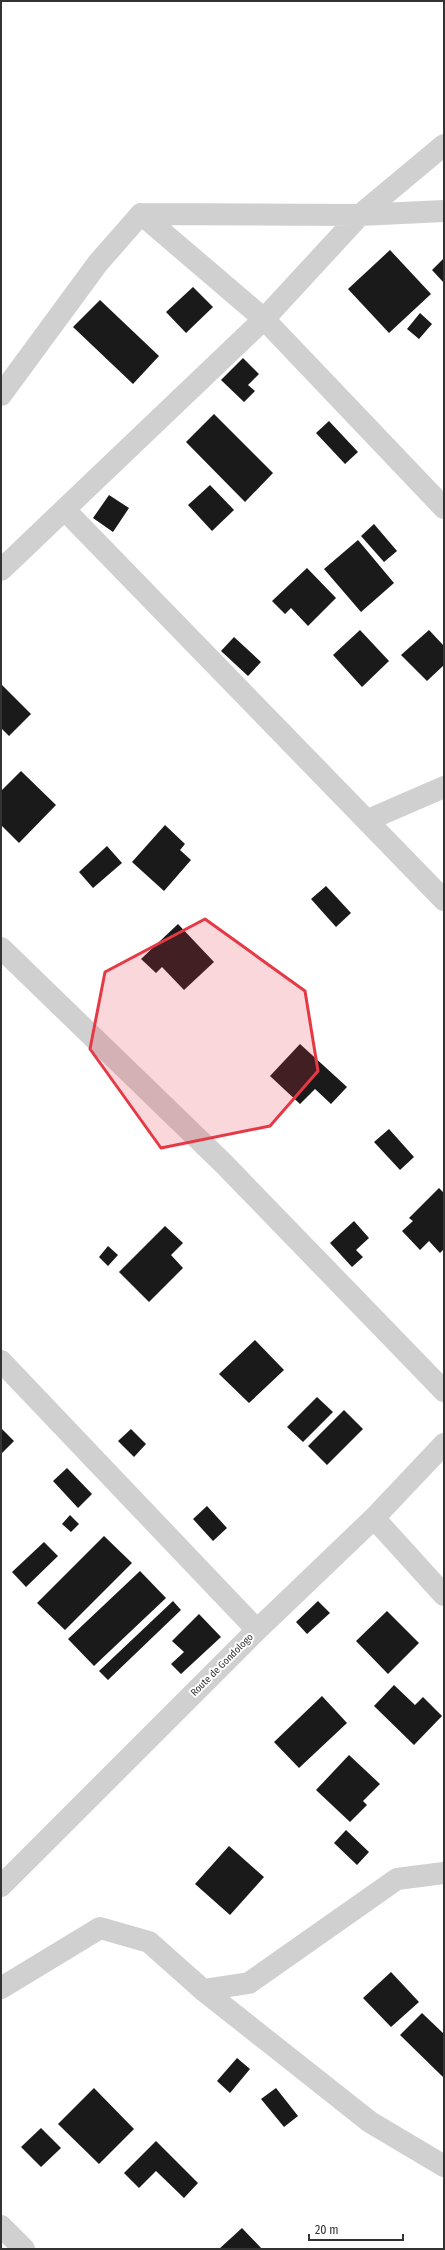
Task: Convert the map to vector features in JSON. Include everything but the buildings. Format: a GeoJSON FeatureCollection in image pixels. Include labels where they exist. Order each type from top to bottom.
{"type":"FeatureCollection","features":[{"type":"Feature","properties":{"kind":"street"},"geometry":{"type":"LineString","coordinates":[[1,570],[264,319],[360,215],[444,145]]}},
{"type":"Feature","properties":{"kind":"street"},"geometry":{"type":"LineString","coordinates":[[1,395],[98,263],[142,214],[360,215],[444,211]]}},
{"type":"Feature","properties":{"kind":"street"},"geometry":{"type":"LineString","coordinates":[[142,214],[264,319],[444,508]]}},
{"type":"Feature","properties":{"kind":"street"},"geometry":{"type":"LineString","coordinates":[[65,510],[368,820],[444,900]]}},
{"type":"Feature","properties":{"kind":"street"},"geometry":{"type":"LineString","coordinates":[[368,820],[444,787]]}},
{"type":"Feature","properties":{"kind":"street"},"geometry":{"type":"LineString","coordinates":[[1,948],[223,1163],[444,1391]]}},
{"type":"Feature","properties":{"kind":"street"},"geometry":{"type":"LineString","coordinates":[[1,1361],[257,1630]]}},
{"type":"Feature","properties":{"kind":"street","name":"Route de Gondologo"},"geometry":{"type":"LineString","coordinates":[[1,1886],[257,1630],[374,1518],[444,1444]]}},
{"type":"Feature","properties":{"kind":"street"},"geometry":{"type":"LineString","coordinates":[[374,1518],[444,1595]]}},
{"type":"Feature","properties":{"kind":"street"},"geometry":{"type":"LineString","coordinates":[[203,1990],[249,1983],[397,1879],[444,1873]]}},
{"type":"Feature","properties":{"kind":"street"},"geometry":{"type":"LineString","coordinates":[[1,1988],[100,1928],[149,1942],[203,1990],[370,2122],[444,2166]]}},
{"type":"Feature","properties":{"kind":"street"},"geometry":{"type":"LineString","coordinates":[[1,2226],[24,2249]]}},
{"type":"Feature","properties":{"kind":"highlighted area"},"geometry":{"type":"Polygon","coordinates":[[[205,919],[305,991],[318,1071],[270,1126],[161,1148],[90,1049],[105,972],[205,919]]]}}]}
